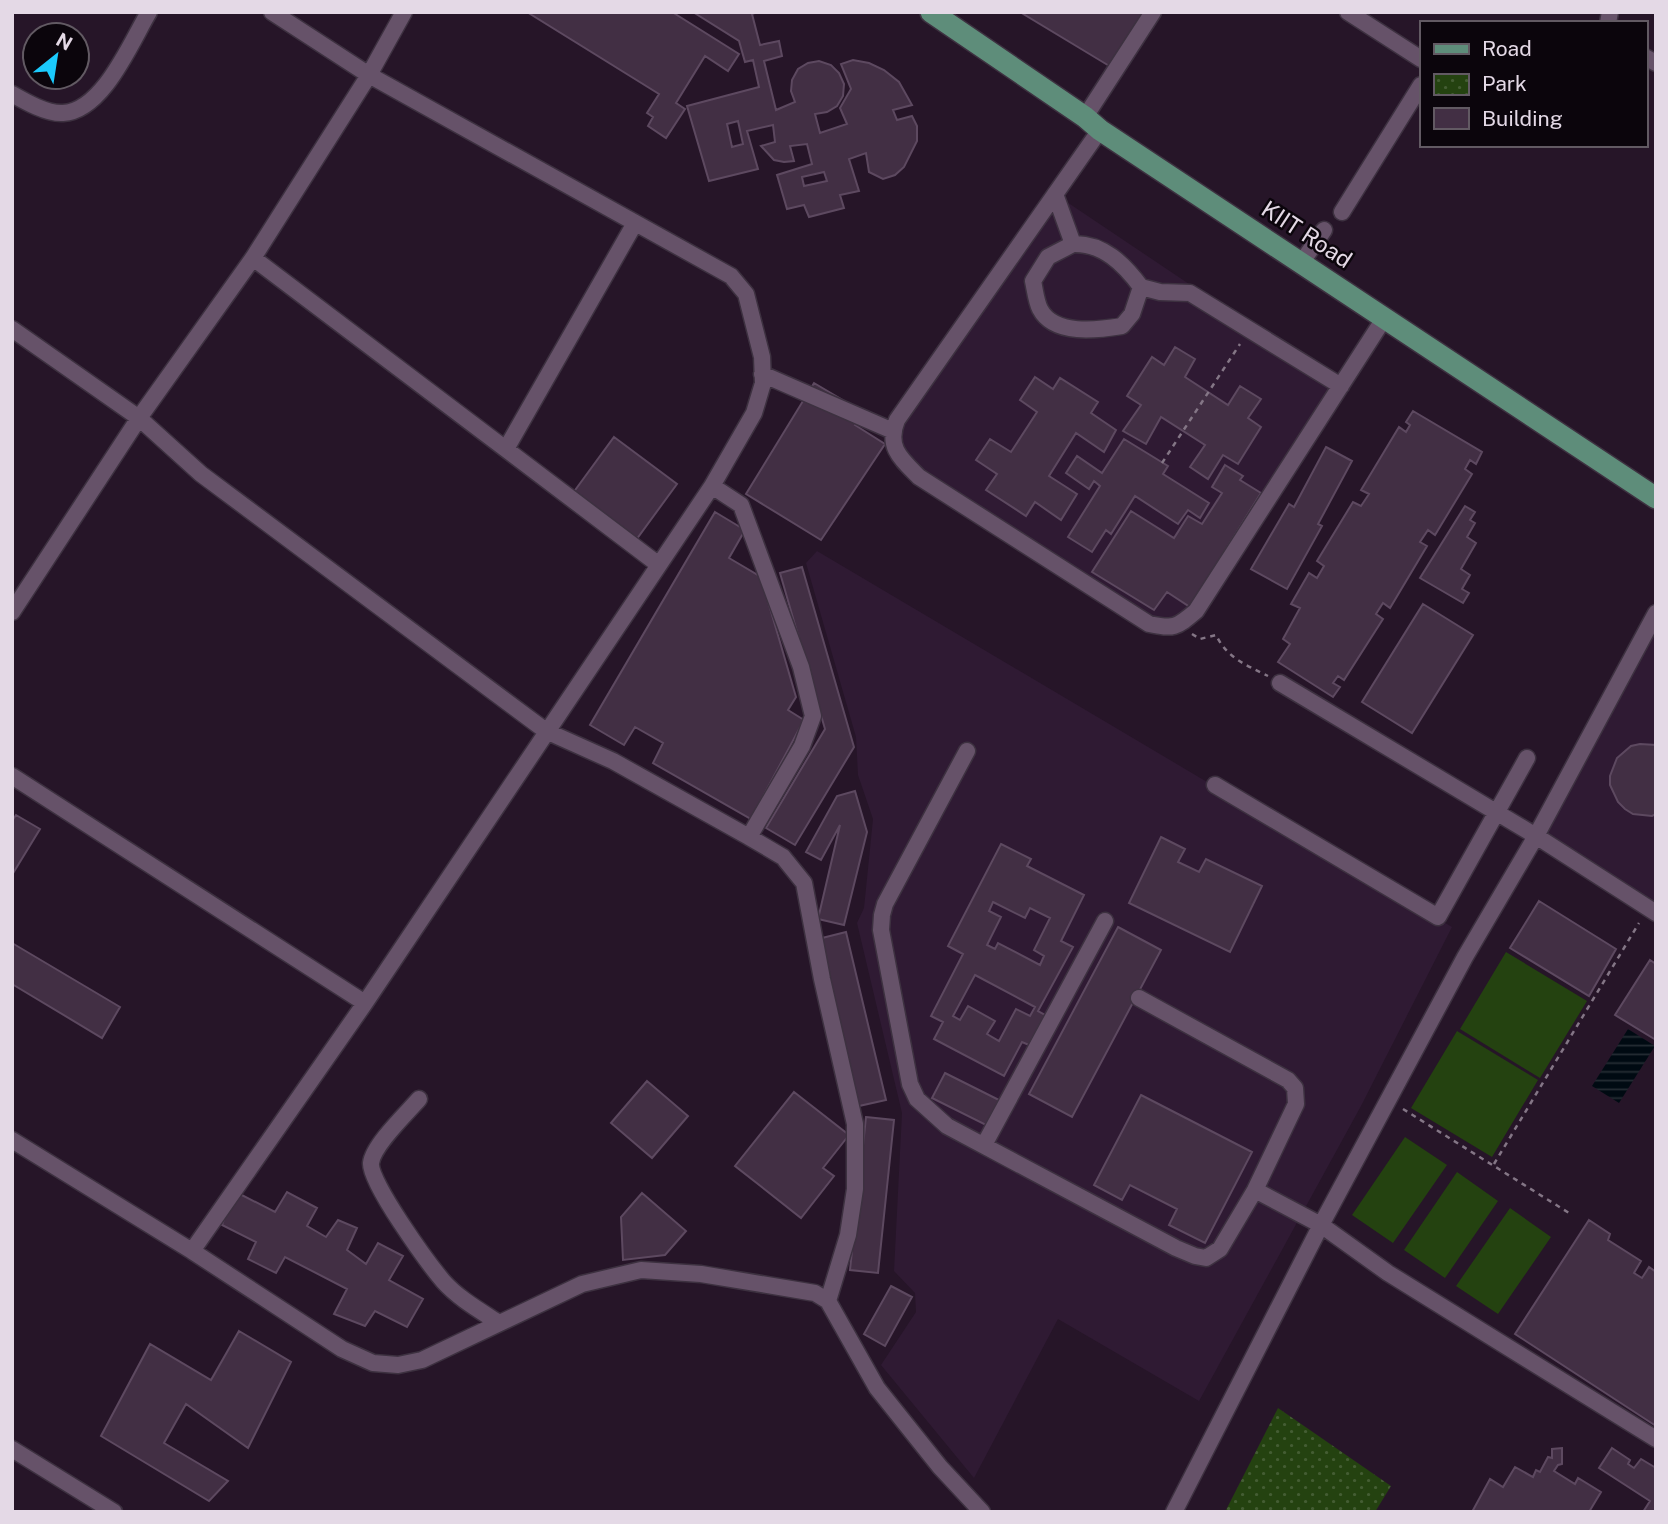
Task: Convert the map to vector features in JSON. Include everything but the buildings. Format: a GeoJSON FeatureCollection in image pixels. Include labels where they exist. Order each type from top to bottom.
{"type":"FeatureCollection","features":[{"type":"Feature","properties":{"kind":"main road","name":"KIIT Road"},"geometry":{"type":"LineString","coordinates":[[931,12],[1656,498]]}},
{"type":"Feature","properties":{"kind":"street"},"geometry":{"type":"LineString","coordinates":[[12,94],[27,103],[63,113],[89,103],[104,87],[149,12]]}},
{"type":"Feature","properties":{"kind":"street"},"geometry":{"type":"LineString","coordinates":[[192,1251],[365,1003],[712,486],[754,413],[763,383],[762,357],[746,294],[731,276],[369,75],[272,12]]}},
{"type":"Feature","properties":{"kind":"street"},"geometry":{"type":"LineString","coordinates":[[12,612],[139,418],[253,258],[369,75],[404,12]]}},
{"type":"Feature","properties":{"kind":"street"},"geometry":{"type":"LineString","coordinates":[[1153,12],[1055,194],[897,420],[893,431],[894,446],[901,459],[919,477],[1149,624],[1167,628],[1178,626],[1196,611],[1385,317]]}},
{"type":"Feature","properties":{"kind":"street"},"geometry":{"type":"LineString","coordinates":[[1348,12],[1420,58]]}},
{"type":"Feature","properties":{"kind":"street"},"geometry":{"type":"LineString","coordinates":[[1342,212],[1420,87]]}},
{"type":"Feature","properties":{"kind":"street"},"geometry":{"type":"LineString","coordinates":[[1055,194],[1073,244]]}},
{"type":"Feature","properties":{"kind":"street"},"geometry":{"type":"LineString","coordinates":[[506,449],[635,223]]}},
{"type":"Feature","properties":{"kind":"street"},"geometry":{"type":"LineString","coordinates":[[1302,262],[1324,230]]}},
{"type":"Feature","properties":{"kind":"street"},"geometry":{"type":"LineString","coordinates":[[1140,287],[1132,314],[1122,326],[1090,331],[1059,326],[1040,310],[1033,281],[1048,257],[1073,244],[1083,244],[1114,257],[1127,268],[1140,287],[1160,292],[1191,293],[1341,386]]}},
{"type":"Feature","properties":{"kind":"street"},"geometry":{"type":"LineString","coordinates":[[253,258],[659,565]]}},
{"type":"Feature","properties":{"kind":"street"},"geometry":{"type":"LineString","coordinates":[[12,329],[139,418],[201,474],[546,731],[613,761],[783,857],[804,883],[822,979],[855,1124],[855,1189],[848,1236],[828,1301]]}},
{"type":"Feature","properties":{"kind":"street"},"geometry":{"type":"LineString","coordinates":[[762,374],[893,431]]}},
{"type":"Feature","properties":{"kind":"street"},"geometry":{"type":"LineString","coordinates":[[712,486],[741,505],[801,667],[813,716],[802,746],[749,836]]}},
{"type":"Feature","properties":{"kind":"street"},"geometry":{"type":"LineString","coordinates":[[1174,1512],[1388,1100],[1465,957],[1536,836],[1656,613]]}},
{"type":"Feature","properties":{"kind":"street"},"geometry":{"type":"LineString","coordinates":[[1280,683],[1536,836],[1652,911]]}},
{"type":"Feature","properties":{"kind":"street"},"geometry":{"type":"LineString","coordinates":[[967,751],[882,915],[881,930],[910,1084],[917,1099],[947,1126],[1195,1256],[1206,1258],[1220,1250],[1255,1189],[1296,1104],[1295,1088],[1288,1080],[1139,998]]}},
{"type":"Feature","properties":{"kind":"street"},"geometry":{"type":"LineString","coordinates":[[1214,785],[1438,917],[1527,758]]}},
{"type":"Feature","properties":{"kind":"street"},"geometry":{"type":"LineString","coordinates":[[12,776],[365,1003]]}},
{"type":"Feature","properties":{"kind":"street"},"geometry":{"type":"LineString","coordinates":[[984,1145],[1105,921]]}},
{"type":"Feature","properties":{"kind":"street"},"geometry":{"type":"LineString","coordinates":[[419,1099],[376,1149],[371,1161],[372,1176],[443,1281],[467,1302],[499,1322]]}},
{"type":"Feature","properties":{"kind":"street"},"geometry":{"type":"LineString","coordinates":[[12,1140],[192,1251],[342,1349],[373,1363],[398,1365],[422,1360],[582,1284],[641,1270],[701,1274],[816,1293],[828,1301],[877,1388],[940,1467],[982,1512]]}},
{"type":"Feature","properties":{"kind":"street"},"geometry":{"type":"LineString","coordinates":[[1255,1189],[1321,1225],[1388,1273],[1656,1439]]}},
{"type":"Feature","properties":{"kind":"street"},"geometry":{"type":"LineString","coordinates":[[12,1449],[114,1512]]}},
{"type":"Feature","properties":{"kind":"path"},"geometry":{"type":"LineString","coordinates":[[1162,463],[1236,352],[1248,328]]}},
{"type":"Feature","properties":{"kind":"path"},"geometry":{"type":"LineString","coordinates":[[1178,626],[1200,639],[1216,635],[1233,659],[1280,683]]}},
{"type":"Feature","properties":{"kind":"path"},"geometry":{"type":"LineString","coordinates":[[1494,1164],[1652,911]]}},
{"type":"Feature","properties":{"kind":"path"},"geometry":{"type":"LineString","coordinates":[[1388,1100],[1569,1213]]}},
{"type":"Feature","properties":{"kind":"shaded area"},"geometry":{"type":"Polygon","coordinates":[[[1055,194],[1341,386],[1196,611],[1167,628],[901,459],[897,420],[1055,194]]]}},
{"type":"Feature","properties":{"kind":"shaded area"},"geometry":{"type":"Polygon","coordinates":[[[817,551],[1452,927],[1361,1106],[1199,1401],[1058,1319],[974,1478],[881,1365],[916,1312],[915,1293],[894,1271],[902,1113],[857,923],[864,908],[873,819],[858,775],[856,737],[806,563],[817,551]]]}},
{"type":"Feature","properties":{"kind":"shaded area"},"geometry":{"type":"Polygon","coordinates":[[[1656,613],[1656,913],[1536,836],[1656,613]]]}},
{"type":"Feature","properties":{"kind":"shaded area"},"geometry":{"type":"Polygon","coordinates":[[[1628,1029],[1655,1046],[1619,1103],[1592,1086],[1628,1029]]]}},
{"type":"Feature","properties":{"kind":"green space"},"geometry":{"type":"Polygon","coordinates":[[[1506,952],[1587,1001],[1540,1078],[1460,1029],[1506,952]]]}},
{"type":"Feature","properties":{"kind":"green space"},"geometry":{"type":"Polygon","coordinates":[[[1457,1031],[1538,1080],[1492,1157],[1411,1108],[1457,1031]]]}},
{"type":"Feature","properties":{"kind":"green space"},"geometry":{"type":"Polygon","coordinates":[[[1405,1137],[1447,1165],[1393,1243],[1352,1215],[1405,1137]]]}},
{"type":"Feature","properties":{"kind":"green space"},"geometry":{"type":"Polygon","coordinates":[[[1457,1172],[1498,1201],[1445,1278],[1404,1250],[1457,1172]]]}},
{"type":"Feature","properties":{"kind":"green space"},"geometry":{"type":"Polygon","coordinates":[[[1510,1208],[1551,1237],[1498,1314],[1456,1286],[1510,1208]]]}},
{"type":"Feature","properties":{"kind":"green space"},"geometry":{"type":"Polygon","coordinates":[[[1278,1408],[1391,1486],[1375,1512],[1225,1512],[1278,1408]]]}}]}
